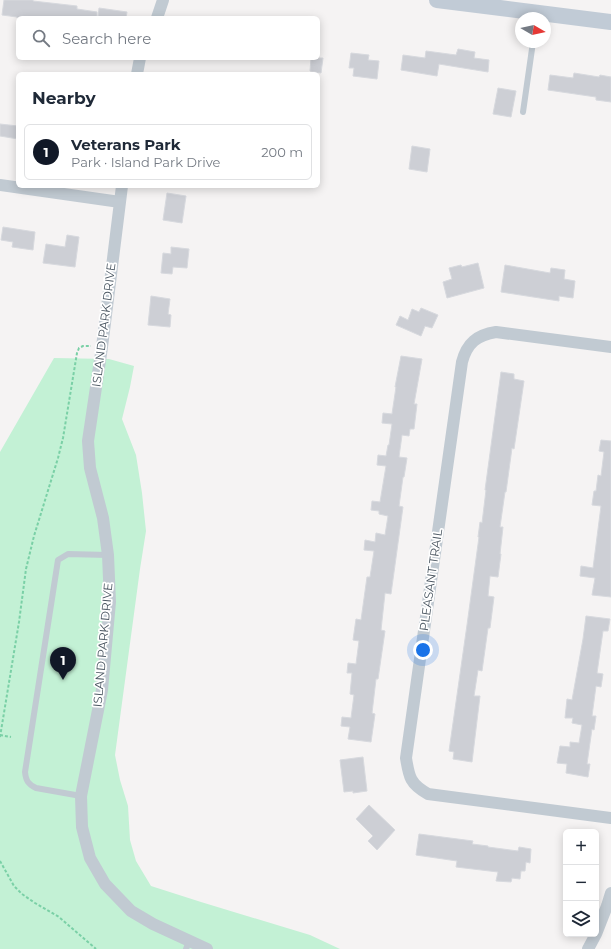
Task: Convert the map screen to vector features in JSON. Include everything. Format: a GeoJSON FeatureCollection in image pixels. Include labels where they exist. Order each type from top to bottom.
{"type":"FeatureCollection","features":[{"type":"Feature","properties":{"kind":"street"},"geometry":{"type":"LineString","coordinates":[[158,16],[163,0]]}},
{"type":"Feature","properties":{"kind":"street"},"geometry":{"type":"LineString","coordinates":[[444,0],[518,12]]}},
{"type":"Feature","properties":{"kind":"street"},"geometry":{"type":"LineString","coordinates":[[551,16],[611,22]]}},
{"type":"Feature","properties":{"kind":"street"},"geometry":{"type":"LineString","coordinates":[[137,72],[140,60]]}},
{"type":"Feature","properties":{"kind":"street"},"geometry":{"type":"LineString","coordinates":[[0,185],[16,187]]}},
{"type":"Feature","properties":{"kind":"street"},"geometry":{"type":"LineString","coordinates":[[21,188],[120,202]]}},
{"type":"Feature","properties":{"kind":"street","name":"ISLAND PARK DRIVE"},"geometry":{"type":"LineString","coordinates":[[122,188],[102,347],[88,441],[90,468],[103,518],[108,555],[110,602],[102,690],[81,796],[82,827],[90,858],[105,884],[131,911],[187,945],[203,948]]}},
{"type":"Feature","properties":{"kind":"street","name":"PLEASANT TRAIL"},"geometry":{"type":"LineString","coordinates":[[611,347],[496,332],[477,338],[464,354],[406,758],[408,771],[412,782],[418,789],[428,794],[611,818]]}},
{"type":"Feature","properties":{"kind":"street"},"geometry":{"type":"LineString","coordinates":[[599,926],[611,893]]}},
{"type":"Feature","properties":{"kind":"street"},"geometry":{"type":"LineString","coordinates":[[588,949],[594,937]]}},
{"type":"Feature","properties":{"kind":"lane"},"geometry":{"type":"LineString","coordinates":[[523,112],[532,48]]}},
{"type":"Feature","properties":{"kind":"lane"},"geometry":{"type":"LineString","coordinates":[[81,796],[36,788],[30,785],[26,778],[25,772],[58,560],[68,554],[108,555]]}},
{"type":"Feature","properties":{"kind":"path"},"geometry":{"type":"LineString","coordinates":[[11,737],[0,736],[19,622],[26,569],[34,536],[63,438],[77,353],[79,348],[83,346],[102,347]]}},
{"type":"Feature","properties":{"kind":"path"},"geometry":{"type":"LineString","coordinates":[[0,861],[14,886],[22,894],[59,917],[96,949]]}},
{"type":"Feature","properties":{"kind":"green space"},"geometry":{"type":"Polygon","coordinates":[[[54,358],[109,359],[134,366],[122,419],[136,455],[146,531],[115,755],[120,780],[128,806],[130,840],[136,861],[151,886],[310,935],[340,949],[0,949],[0,452],[54,358]]]}},
{"type":"Feature","properties":{"kind":"building"},"geometry":{"type":"Polygon","coordinates":[[[4,0],[33,0],[77,6],[77,9],[97,12],[97,16],[16,17],[2,15],[4,0]]]}},
{"type":"Feature","properties":{"kind":"building"},"geometry":{"type":"Polygon","coordinates":[[[99,8],[127,12],[126,16],[98,16],[99,8]]]}},
{"type":"Feature","properties":{"kind":"building"},"geometry":{"type":"Polygon","coordinates":[[[458,49],[475,52],[474,58],[489,60],[488,72],[439,64],[437,76],[401,70],[403,55],[425,58],[426,51],[456,55],[458,49]]]}},
{"type":"Feature","properties":{"kind":"building"},"geometry":{"type":"Polygon","coordinates":[[[351,53],[369,55],[368,60],[379,61],[377,79],[353,76],[354,68],[349,68],[351,53]]]}},
{"type":"Feature","properties":{"kind":"building"},"geometry":{"type":"Polygon","coordinates":[[[320,58],[323,58],[321,73],[310,71],[311,60],[320,60],[320,58]]]}},
{"type":"Feature","properties":{"kind":"building"},"geometry":{"type":"Polygon","coordinates":[[[574,73],[599,77],[600,75],[611,77],[611,102],[596,100],[596,97],[548,90],[550,75],[573,78],[574,73]]]}},
{"type":"Feature","properties":{"kind":"building"},"geometry":{"type":"Polygon","coordinates":[[[498,88],[516,91],[511,117],[493,114],[498,88]]]}},
{"type":"Feature","properties":{"kind":"building"},"geometry":{"type":"Polygon","coordinates":[[[0,124],[16,126],[16,139],[0,136],[0,124]]]}},
{"type":"Feature","properties":{"kind":"building"},"geometry":{"type":"Polygon","coordinates":[[[412,146],[430,149],[427,172],[409,169],[412,146]]]}},
{"type":"Feature","properties":{"kind":"building"},"geometry":{"type":"Polygon","coordinates":[[[167,193],[186,196],[182,223],[163,220],[167,193]]]}},
{"type":"Feature","properties":{"kind":"building"},"geometry":{"type":"Polygon","coordinates":[[[3,227],[35,232],[33,250],[12,247],[13,242],[1,240],[3,227]]]}},
{"type":"Feature","properties":{"kind":"building"},"geometry":{"type":"Polygon","coordinates":[[[67,235],[79,237],[75,267],[43,263],[46,244],[65,247],[67,235]]]}},
{"type":"Feature","properties":{"kind":"building"},"geometry":{"type":"Polygon","coordinates":[[[171,247],[189,249],[187,268],[173,267],[172,274],[161,273],[163,253],[171,254],[171,247]]]}},
{"type":"Feature","properties":{"kind":"building"},"geometry":{"type":"Polygon","coordinates":[[[478,263],[484,288],[447,298],[443,282],[452,279],[449,268],[461,265],[462,267],[478,263]]]}},
{"type":"Feature","properties":{"kind":"building"},"geometry":{"type":"Polygon","coordinates":[[[505,265],[550,273],[551,268],[565,270],[564,279],[575,281],[573,298],[559,296],[559,301],[501,292],[505,265]]]}},
{"type":"Feature","properties":{"kind":"building"},"geometry":{"type":"Polygon","coordinates":[[[151,296],[170,299],[168,314],[171,315],[170,327],[148,325],[151,296]]]}},
{"type":"Feature","properties":{"kind":"building"},"geometry":{"type":"Polygon","coordinates":[[[421,308],[438,315],[432,328],[425,326],[421,336],[396,325],[400,316],[408,320],[412,309],[419,312],[421,308]]]}},
{"type":"Feature","properties":{"kind":"building"},"geometry":{"type":"Polygon","coordinates":[[[401,356],[422,359],[414,404],[417,404],[414,429],[410,429],[409,436],[402,435],[399,457],[407,458],[399,506],[403,507],[391,594],[385,593],[381,630],[385,631],[378,679],[376,679],[372,713],[375,714],[371,742],[348,739],[350,727],[341,726],[342,717],[351,718],[354,695],[350,694],[352,673],[347,673],[348,663],[356,664],[359,641],[353,640],[356,619],[361,620],[367,577],[370,577],[374,551],[364,550],[365,540],[375,542],[376,533],[385,535],[388,516],[379,514],[379,511],[371,510],[372,501],[380,502],[386,466],[377,465],[378,455],[386,456],[392,424],[382,423],[383,413],[392,414],[401,356]]]}},
{"type":"Feature","properties":{"kind":"building"},"geometry":{"type":"Polygon","coordinates":[[[501,372],[514,374],[514,379],[524,381],[500,527],[503,527],[498,577],[490,576],[488,596],[494,597],[482,671],[478,670],[474,696],[480,696],[472,762],[453,759],[454,752],[449,751],[480,522],[482,523],[501,372]]]}},
{"type":"Feature","properties":{"kind":"building"},"geometry":{"type":"Polygon","coordinates":[[[601,440],[611,441],[611,597],[592,595],[595,578],[580,576],[581,566],[593,568],[601,506],[592,505],[598,475],[601,476],[604,452],[599,451],[601,440]]]}},
{"type":"Feature","properties":{"kind":"building"},"geometry":{"type":"Polygon","coordinates":[[[586,616],[610,619],[608,631],[603,631],[597,673],[603,674],[601,687],[596,686],[592,716],[596,716],[594,730],[592,729],[587,764],[590,764],[588,777],[566,773],[567,764],[557,763],[560,746],[570,747],[570,742],[579,743],[582,725],[572,723],[573,718],[565,718],[567,699],[572,700],[586,616]]]}},
{"type":"Feature","properties":{"kind":"building"},"geometry":{"type":"Polygon","coordinates":[[[363,757],[367,791],[353,793],[353,791],[344,792],[340,760],[363,757]]]}},
{"type":"Feature","properties":{"kind":"building"},"geometry":{"type":"Polygon","coordinates":[[[369,805],[395,830],[377,850],[368,841],[373,836],[356,819],[369,805]]]}},
{"type":"Feature","properties":{"kind":"building"},"geometry":{"type":"Polygon","coordinates":[[[419,834],[473,841],[472,844],[488,847],[518,851],[519,847],[531,849],[530,863],[526,862],[525,871],[521,871],[520,879],[512,878],[511,882],[496,881],[498,872],[456,867],[457,861],[416,855],[419,834]]]}},
{"type":"Feature","properties":{"kind":"place","name":"Veterans Park"},"geometry":{"type":"Point","coordinates":[63,680]}}]}
